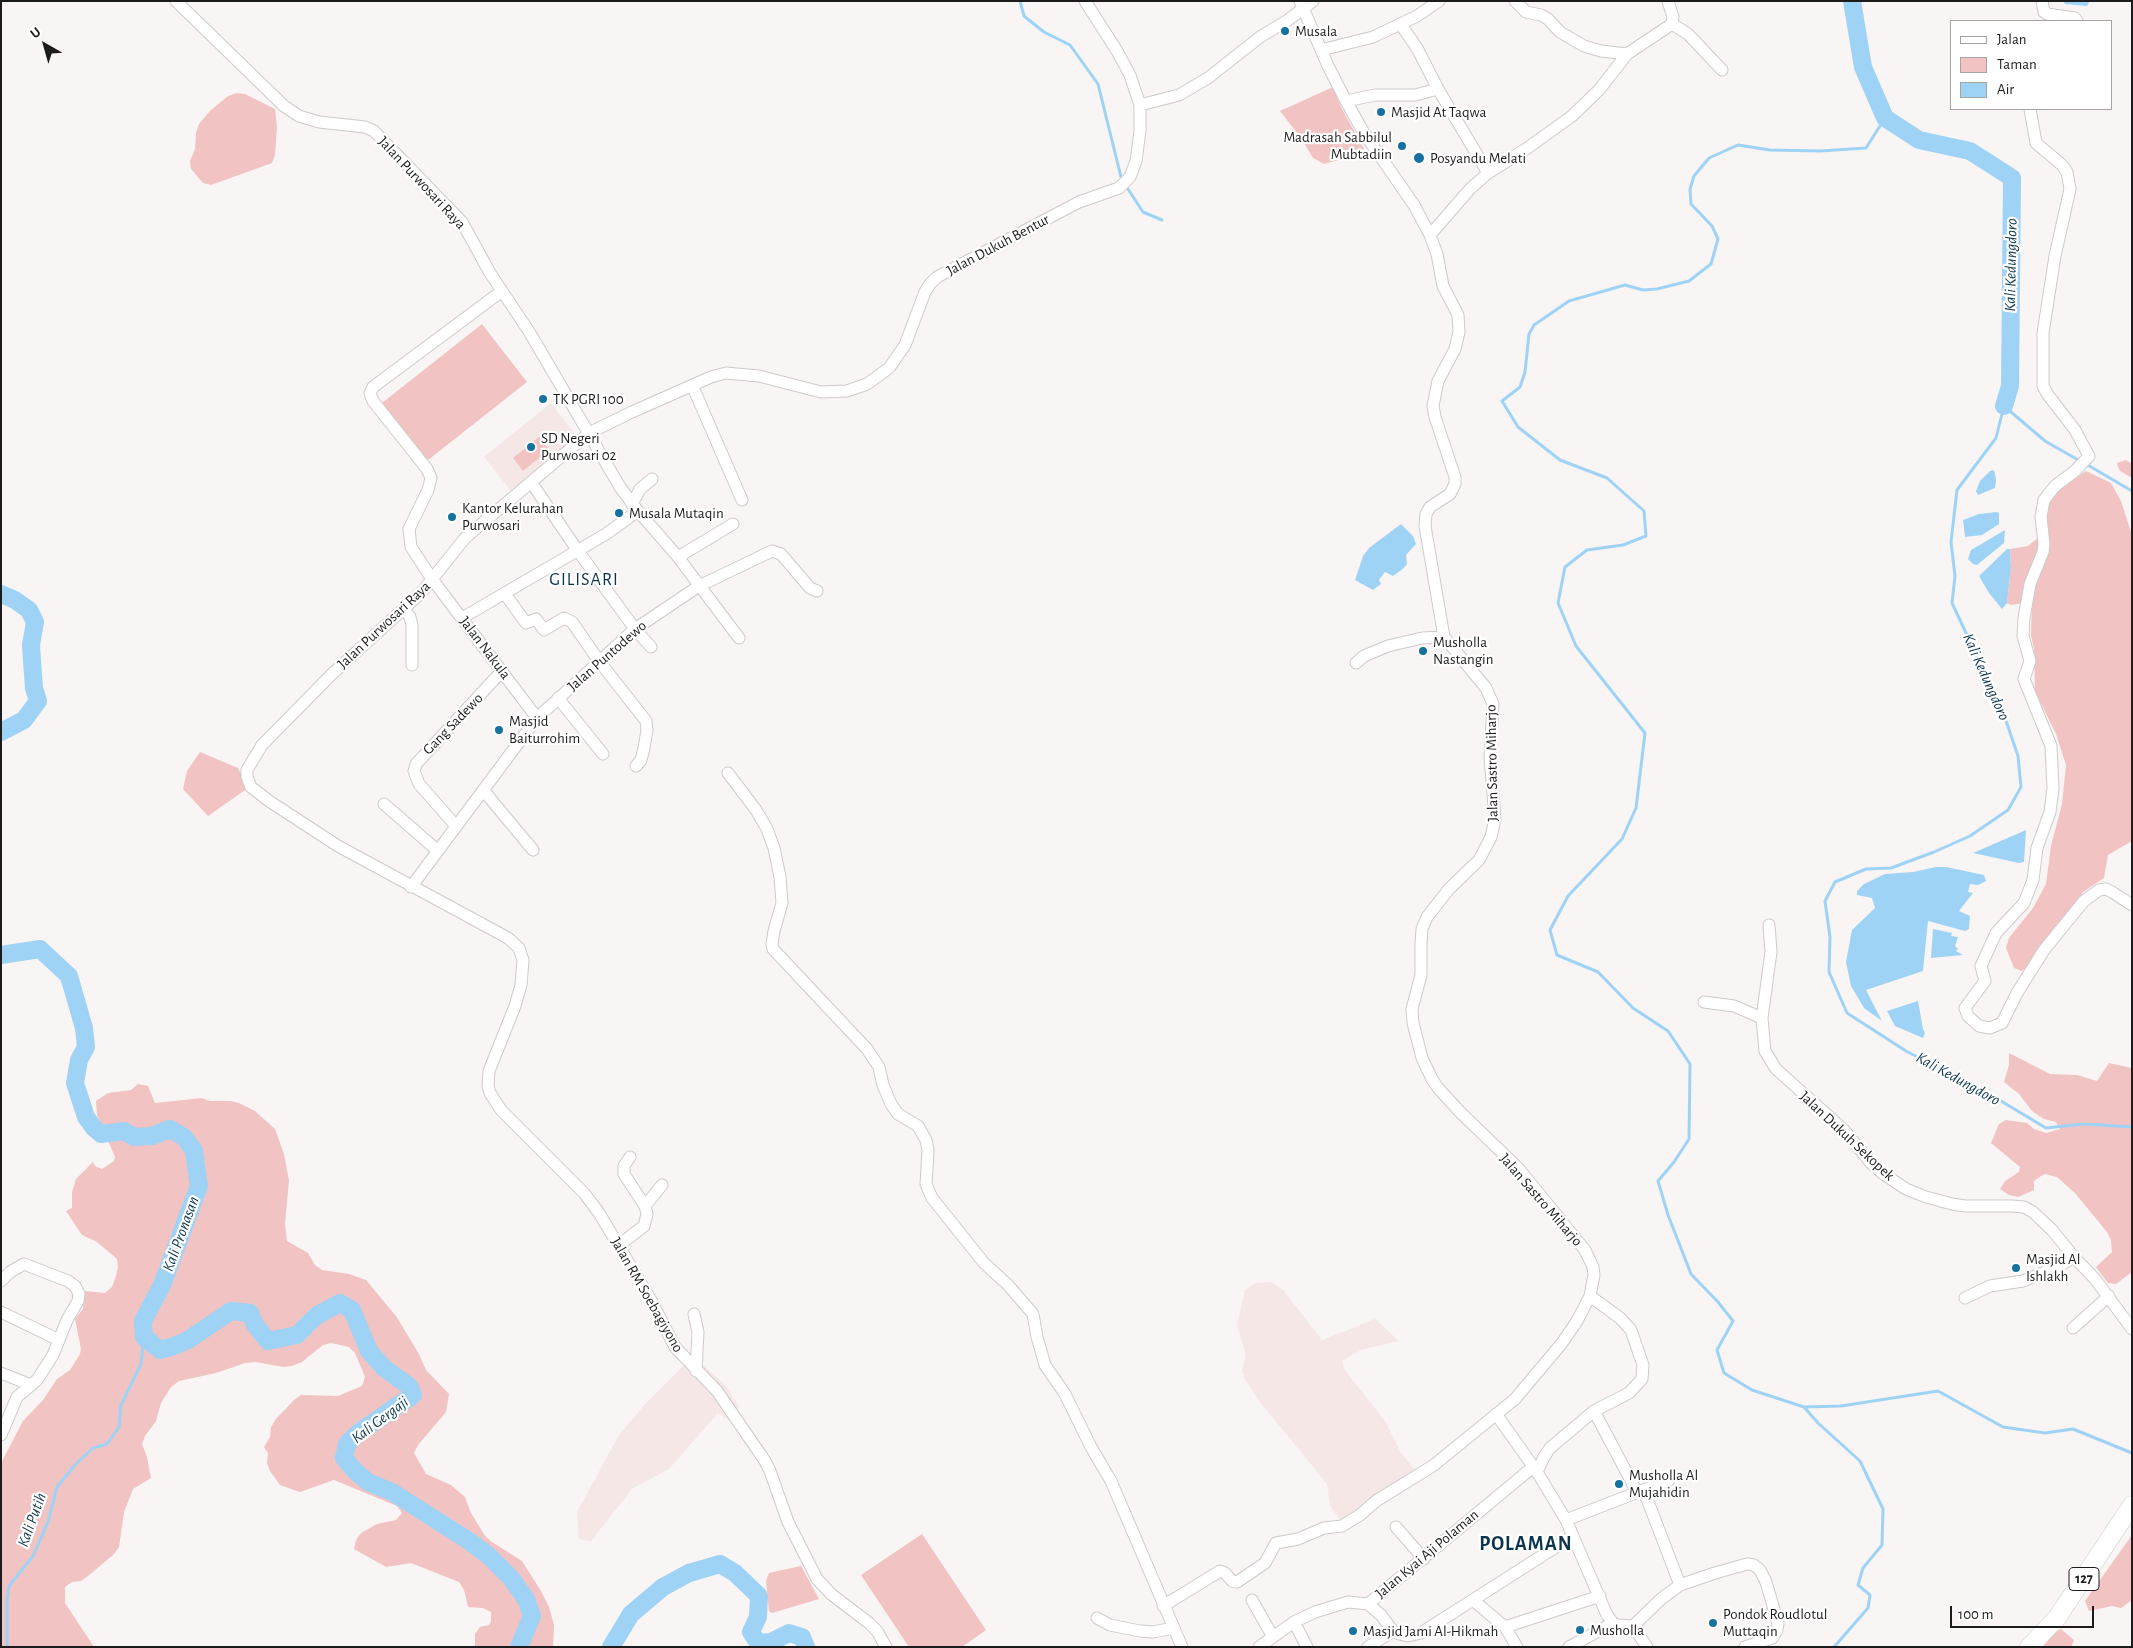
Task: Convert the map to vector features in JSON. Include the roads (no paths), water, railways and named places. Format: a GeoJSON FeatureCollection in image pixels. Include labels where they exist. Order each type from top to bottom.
{"type":"FeatureCollection","features":[{"type":"Feature","properties":{"kind":"main road","name":"127"},"geometry":{"type":"LineString","coordinates":[[2029,1647],[2057,1618],[2132,1505]]}},
{"type":"Feature","properties":{"kind":"street","name":"Jalan Purwosari Raya"},"geometry":{"type":"LineString","coordinates":[[176,1],[284,106],[299,116],[319,122],[365,127],[381,137],[462,222],[502,291],[530,333],[590,433],[465,538],[432,579],[404,608],[332,674],[262,745],[251,763],[247,777],[251,787],[268,801],[338,846],[508,938],[519,948],[522,954],[523,967],[521,985],[515,1006],[489,1071]]}},
{"type":"Feature","properties":{"kind":"street","name":"Jalan Dukuh Bentur"},"geometry":{"type":"LineString","coordinates":[[590,433],[692,385],[726,373],[759,376],[821,392],[847,392],[867,384],[889,368],[905,345],[926,292],[930,284],[937,277],[1079,202],[1119,188],[1130,177],[1137,155],[1140,105],[1130,75],[1085,1]]}},
{"type":"Feature","properties":{"kind":"street"},"geometry":{"type":"LineString","coordinates":[[1321,50],[1373,37],[1401,25],[1439,1]]}},
{"type":"Feature","properties":{"kind":"street"},"geometry":{"type":"LineString","coordinates":[[1515,1],[1526,12],[1541,15],[1548,19],[1560,32],[1584,46],[1601,51],[1627,54]]}},
{"type":"Feature","properties":{"kind":"street"},"geometry":{"type":"LineString","coordinates":[[2042,1],[2044,12],[2047,14],[2075,18],[2076,20]]}},
{"type":"Feature","properties":{"kind":"street"},"geometry":{"type":"LineString","coordinates":[[1430,235],[1470,189],[1488,173],[1572,116],[1600,90],[1627,54],[1672,24],[1673,17],[1669,2]]}},
{"type":"Feature","properties":{"kind":"street"},"geometry":{"type":"LineString","coordinates":[[1140,105],[1179,96],[1208,78],[1306,4]]}},
{"type":"Feature","properties":{"kind":"street","name":"Jalan Sastro Miharjo"},"geometry":{"type":"LineString","coordinates":[[1163,1606],[1220,1571],[1225,1573],[1232,1581],[1237,1582],[1265,1563],[1276,1542],[1298,1539],[1324,1528],[1342,1526],[1360,1515],[1376,1501],[1426,1470],[1515,1399],[1577,1321],[1590,1296],[1594,1275],[1593,1267],[1585,1250],[1519,1169],[1438,1088],[1422,1058],[1412,1023],[1412,1008],[1421,975],[1422,929],[1426,917],[1449,889],[1479,860],[1490,838],[1495,819],[1490,757],[1493,704],[1491,697],[1478,678],[1444,637],[1426,539],[1425,520],[1430,507],[1450,494],[1455,484],[1455,477],[1433,406],[1438,381],[1455,349],[1459,332],[1458,315],[1443,286],[1437,254],[1430,235],[1414,205],[1364,133],[1346,101],[1321,50],[1306,4]]}},
{"type":"Feature","properties":{"kind":"street"},"geometry":{"type":"LineString","coordinates":[[1672,24],[1688,34],[1722,70]]}},
{"type":"Feature","properties":{"kind":"street"},"geometry":{"type":"LineString","coordinates":[[1401,25],[1417,48],[1438,89],[1488,173]]}},
{"type":"Feature","properties":{"kind":"street"},"geometry":{"type":"LineString","coordinates":[[1346,101],[1374,95],[1415,95],[1438,89]]}},
{"type":"Feature","properties":{"kind":"street"},"geometry":{"type":"LineString","coordinates":[[2030,110],[2036,143],[2067,172],[2070,189],[2055,256],[2043,333],[2043,386],[2075,430],[2088,456],[2075,471],[2055,486],[2044,500],[2041,508],[2043,552],[2030,584],[2024,618],[2023,636],[2030,661],[2024,679],[2051,746],[2053,788],[2050,812],[2037,848],[2033,880],[2024,903],[1996,933],[1980,966],[1985,980],[1965,1008],[1968,1016],[1979,1026],[1990,1028],[2002,1023],[2017,993],[2044,950],[2084,901],[2099,890],[2106,889],[2132,905]]}},
{"type":"Feature","properties":{"kind":"street","name":"Jalan Nakula"},"geometry":{"type":"LineString","coordinates":[[502,291],[373,387],[370,393],[373,401],[427,469],[431,478],[431,483],[408,535],[410,547],[537,718]]}},
{"type":"Feature","properties":{"kind":"street"},"geometry":{"type":"LineString","coordinates":[[692,385],[742,500]]}},
{"type":"Feature","properties":{"kind":"street"},"geometry":{"type":"LineString","coordinates":[[590,433],[635,508],[678,557],[739,638]]}},
{"type":"Feature","properties":{"kind":"street"},"geometry":{"type":"LineString","coordinates":[[462,618],[578,551],[635,508],[640,489],[652,479]]}},
{"type":"Feature","properties":{"kind":"street"},"geometry":{"type":"LineString","coordinates":[[531,482],[634,629],[651,647]]}},
{"type":"Feature","properties":{"kind":"street"},"geometry":{"type":"LineString","coordinates":[[678,557],[733,524]]}},
{"type":"Feature","properties":{"kind":"street","name":"Jalan Puntodewo"},"geometry":{"type":"LineString","coordinates":[[411,887],[537,718],[634,629],[699,586],[772,551],[781,554],[810,588],[817,591]]}},
{"type":"Feature","properties":{"kind":"street"},"geometry":{"type":"LineString","coordinates":[[505,594],[526,623],[536,619],[544,630],[564,618],[570,619],[599,662],[646,721],[647,730],[644,748],[641,760],[636,766]]}},
{"type":"Feature","properties":{"kind":"street"},"geometry":{"type":"LineString","coordinates":[[404,608],[410,617],[412,625],[412,665]]}},
{"type":"Feature","properties":{"kind":"street"},"geometry":{"type":"LineString","coordinates":[[1356,663],[1364,656],[1388,646],[1422,638],[1444,637]]}},
{"type":"Feature","properties":{"kind":"street","name":"Gang Sadewo"},"geometry":{"type":"LineString","coordinates":[[456,826],[420,784],[414,771],[416,764],[502,671]]}},
{"type":"Feature","properties":{"kind":"street"},"geometry":{"type":"LineString","coordinates":[[558,698],[603,754]]}},
{"type":"Feature","properties":{"kind":"street"},"geometry":{"type":"LineString","coordinates":[[728,773],[756,810],[767,829],[774,848],[780,877],[782,903],[774,931],[773,949],[867,1049],[879,1067],[883,1085],[891,1104],[898,1114],[918,1126],[926,1140],[928,1150],[926,1184],[932,1198],[984,1263],[1008,1284],[1032,1314],[1036,1337],[1045,1365],[1065,1394],[1091,1447],[1111,1481],[1172,1628],[1182,1647]]}},
{"type":"Feature","properties":{"kind":"street"},"geometry":{"type":"LineString","coordinates":[[484,790],[533,850]]}},
{"type":"Feature","properties":{"kind":"street"},"geometry":{"type":"LineString","coordinates":[[384,804],[438,851]]}},
{"type":"Feature","properties":{"kind":"street","name":"Jalan Dukuh Sekopek"},"geometry":{"type":"LineString","coordinates":[[1769,925],[1771,952],[1762,1018],[1765,1051],[1771,1062],[1788,1081],[1843,1129],[1871,1163],[1906,1189],[1935,1200],[1965,1206],[2024,1207],[2033,1212],[2052,1230],[2109,1296],[2130,1324]]}},
{"type":"Feature","properties":{"kind":"street"},"geometry":{"type":"LineString","coordinates":[[1704,1002],[1734,1006],[1762,1018]]}},
{"type":"Feature","properties":{"kind":"street","name":"Jalan RM Soebagiyono"},"geometry":{"type":"LineString","coordinates":[[489,1071],[488,1086],[501,1110],[584,1193],[620,1246],[651,1300],[674,1347],[717,1391],[765,1460],[788,1522],[817,1579],[832,1594],[869,1623],[886,1647]]}},
{"type":"Feature","properties":{"kind":"street"},"geometry":{"type":"LineString","coordinates":[[620,1246],[644,1226],[647,1214],[645,1206],[624,1174],[624,1166],[630,1157]]}},
{"type":"Feature","properties":{"kind":"street"},"geometry":{"type":"LineString","coordinates":[[645,1206],[662,1186]]}},
{"type":"Feature","properties":{"kind":"street"},"geometry":{"type":"LineString","coordinates":[[1965,1298],[1990,1286],[2023,1281],[2060,1266],[2074,1257]]}},
{"type":"Feature","properties":{"kind":"street"},"geometry":{"type":"LineString","coordinates":[[1,1282],[10,1272],[24,1264],[73,1284],[78,1291],[79,1298],[53,1354],[31,1386],[17,1397],[1,1433]]}},
{"type":"Feature","properties":{"kind":"street"},"geometry":{"type":"LineString","coordinates":[[1535,1469],[1550,1448],[1594,1411],[1629,1392],[1642,1379],[1643,1369],[1635,1338],[1624,1322],[1590,1296]]}},
{"type":"Feature","properties":{"kind":"street"},"geometry":{"type":"LineString","coordinates":[[2074,1328],[2089,1317],[2109,1296]]}},
{"type":"Feature","properties":{"kind":"street"},"geometry":{"type":"LineString","coordinates":[[1,1312],[59,1340]]}},
{"type":"Feature","properties":{"kind":"street"},"geometry":{"type":"LineString","coordinates":[[694,1314],[698,1332],[696,1371]]}},
{"type":"Feature","properties":{"kind":"street"},"geometry":{"type":"LineString","coordinates":[[1,1373],[31,1386]]}},
{"type":"Feature","properties":{"kind":"street"},"geometry":{"type":"LineString","coordinates":[[1594,1411],[1641,1492],[1680,1585]]}},
{"type":"Feature","properties":{"kind":"street"},"geometry":{"type":"LineString","coordinates":[[1496,1414],[1535,1469],[1566,1520],[1600,1596],[1605,1612],[1613,1623]]}},
{"type":"Feature","properties":{"kind":"street","name":"Jalan Kyai Aji Polaman"},"geometry":{"type":"LineString","coordinates":[[1259,1647],[1294,1622],[1326,1607],[1357,1602],[1368,1604],[1424,1559],[1471,1517],[1535,1469]]}},
{"type":"Feature","properties":{"kind":"street"},"geometry":{"type":"LineString","coordinates":[[1566,1520],[1669,1480]]}},
{"type":"Feature","properties":{"kind":"street"},"geometry":{"type":"LineString","coordinates":[[1396,1527],[1424,1559]]}},
{"type":"Feature","properties":{"kind":"street"},"geometry":{"type":"LineString","coordinates":[[1368,1604],[1381,1615],[1393,1631],[1404,1636],[1421,1633],[1474,1601],[1573,1536]]}},
{"type":"Feature","properties":{"kind":"street"},"geometry":{"type":"LineString","coordinates":[[1633,1626],[1656,1602],[1680,1585],[1715,1572],[1747,1564],[1754,1565],[1760,1570],[1778,1617],[1777,1630],[1772,1638],[1745,1647]]}},
{"type":"Feature","properties":{"kind":"street"},"geometry":{"type":"LineString","coordinates":[[1505,1627],[1600,1596]]}},
{"type":"Feature","properties":{"kind":"street"},"geometry":{"type":"LineString","coordinates":[[1252,1600],[1273,1637]]}},
{"type":"Feature","properties":{"kind":"street"},"geometry":{"type":"LineString","coordinates":[[1474,1601],[1505,1627],[1517,1647]]}},
{"type":"Feature","properties":{"kind":"street"},"geometry":{"type":"LineString","coordinates":[[1097,1618],[1110,1625],[1140,1631],[1153,1632],[1172,1628]]}},
{"type":"Feature","properties":{"kind":"street"},"geometry":{"type":"LineString","coordinates":[[1294,1622],[1307,1647]]}},
{"type":"Feature","properties":{"kind":"street"},"geometry":{"type":"LineString","coordinates":[[1569,1647],[1613,1623],[1633,1626],[1647,1647]]}},
{"type":"Feature","properties":{"kind":"street"},"geometry":{"type":"LineString","coordinates":[[1368,1647],[1393,1631]]}},
{"type":"Feature","properties":{"kind":"water"},"geometry":{"type":"Polygon","coordinates":[[[2063,1],[2090,1],[2087,6],[2065,4],[2063,1]]]}},
{"type":"Feature","properties":{"kind":"water"},"geometry":{"type":"Polygon","coordinates":[[[1994,470],[1995,488],[1978,495],[1976,491],[1980,481],[1990,471],[1994,470]]]}},
{"type":"Feature","properties":{"kind":"water"},"geometry":{"type":"Polygon","coordinates":[[[1999,513],[1999,524],[1982,535],[1965,537],[1963,520],[1979,514],[1999,513]]]}},
{"type":"Feature","properties":{"kind":"water"},"geometry":{"type":"Polygon","coordinates":[[[1401,524],[1413,536],[1416,544],[1406,555],[1407,564],[1404,568],[1393,576],[1385,572],[1379,580],[1381,584],[1373,590],[1355,580],[1363,556],[1369,548],[1401,524]]]}},
{"type":"Feature","properties":{"kind":"water"},"geometry":{"type":"Polygon","coordinates":[[[2005,530],[2004,543],[1977,565],[1968,559],[1971,550],[2005,530]]]}},
{"type":"Feature","properties":{"kind":"water"},"geometry":{"type":"Polygon","coordinates":[[[2007,549],[2010,549],[2011,567],[2007,603],[2002,609],[1989,593],[1979,576],[2007,549]]]}},
{"type":"Feature","properties":{"kind":"water"},"geometry":{"type":"Polygon","coordinates":[[[2026,830],[2024,862],[2019,863],[1973,853],[2026,830]]]}},
{"type":"Feature","properties":{"kind":"water"},"geometry":{"type":"Polygon","coordinates":[[[1946,867],[1984,875],[1986,881],[1978,885],[1970,884],[1968,892],[1973,893],[1959,911],[1970,916],[1969,929],[1965,931],[1928,921],[1923,971],[1866,990],[1882,1021],[1864,1008],[1851,986],[1846,962],[1852,930],[1875,908],[1872,898],[1857,895],[1857,891],[1864,884],[1885,874],[1913,872],[1946,867]]]}},
{"type":"Feature","properties":{"kind":"water"},"geometry":{"type":"Polygon","coordinates":[[[1933,929],[1952,933],[1951,936],[1958,937],[1955,946],[1958,949],[1956,951],[1963,955],[1931,958],[1933,929]]]}},
{"type":"Feature","properties":{"kind":"water"},"geometry":{"type":"Polygon","coordinates":[[[1918,1001],[1925,1033],[1923,1038],[1895,1026],[1887,1011],[1918,1001]]]}},
{"type":"Feature","properties":{"kind":"waterway"},"geometry":{"type":"LineString","coordinates":[[1020,1],[1024,16],[1044,32],[1070,45],[1098,84],[1122,181]]}},
{"type":"Feature","properties":{"kind":"waterway","name":"Kali Kedungdoro"},"geometry":{"type":"LineString","coordinates":[[1852,1],[1863,67],[1885,118],[1919,140],[1970,151],[2012,178],[2010,386],[2004,406]]}},
{"type":"Feature","properties":{"kind":"waterway"},"geometry":{"type":"LineString","coordinates":[[1885,118],[1866,148],[1820,151],[1770,150],[1738,145],[1709,158],[1694,176],[1690,189],[1691,204],[1712,226],[1718,239],[1711,264],[1689,281],[1657,289],[1643,290],[1625,285],[1569,301],[1534,325],[1529,334],[1525,372],[1520,387],[1502,401],[1518,427],[1560,460],[1607,478],[1644,511],[1646,536],[1623,545],[1587,550],[1565,567],[1558,603],[1576,646],[1645,733],[1636,808],[1622,839],[1568,896],[1550,930],[1557,955],[1598,972],[1633,1008],[1668,1031],[1690,1064],[1689,1139],[1674,1162],[1658,1181],[1668,1215],[1691,1274],[1733,1321],[1717,1350],[1724,1373],[1752,1390],[1804,1407],[1841,1406],[1938,1391],[2003,1427],[2045,1433],[2073,1429],[2132,1453]]}},
{"type":"Feature","properties":{"kind":"waterway"},"geometry":{"type":"LineString","coordinates":[[1126,186],[1143,212],[1162,220]]}},
{"type":"Feature","properties":{"kind":"waterway","name":"Kali Kedungdoro"},"geometry":{"type":"LineString","coordinates":[[2080,461],[2045,441],[2004,406],[1996,438],[1957,490],[1951,542],[1955,576],[1952,603],[2003,712],[2018,756],[2021,787],[2008,810],[1970,836],[1891,868],[1866,869],[1835,882],[1825,901],[1830,937],[1829,972],[1847,1013],[1906,1051],[1996,1098],[2046,1128],[2084,1124],[2132,1127]]}},
{"type":"Feature","properties":{"kind":"waterway"},"geometry":{"type":"LineString","coordinates":[[2086,464],[2132,491]]}},
{"type":"Feature","properties":{"kind":"waterway","name":"Kali Pronasan"},"geometry":{"type":"LineString","coordinates":[[1,594],[15,600],[29,610],[35,622],[31,645],[34,688],[38,701],[24,720],[1,732]]}},
{"type":"Feature","properties":{"kind":"waterway","name":"Kali Gergaji"},"geometry":{"type":"LineString","coordinates":[[1,955],[40,949],[69,976],[84,1028],[86,1047],[79,1060],[75,1083],[86,1117],[94,1128],[101,1134],[124,1131],[134,1137],[152,1136],[170,1129],[184,1137],[194,1151],[199,1186],[162,1285],[143,1321],[144,1337],[160,1350],[174,1346],[188,1340],[231,1311],[250,1313],[255,1325],[268,1341],[297,1335],[316,1316],[340,1303],[352,1310],[369,1351],[384,1368],[409,1386],[413,1395],[358,1433],[347,1444],[344,1458],[368,1482],[392,1492],[469,1541],[489,1556],[511,1578],[526,1599],[532,1616],[519,1647]]}},
{"type":"Feature","properties":{"kind":"waterway","name":"Kali Putih"},"geometry":{"type":"LineString","coordinates":[[7,1647],[7,1601],[9,1586],[33,1556],[48,1522],[57,1487],[75,1465],[93,1448],[107,1444],[119,1427],[121,1405],[141,1364],[144,1337]]}},
{"type":"Feature","properties":{"kind":"waterway"},"geometry":{"type":"LineString","coordinates":[[1804,1407],[1818,1423],[1860,1461],[1883,1509],[1882,1545],[1863,1568],[1858,1585],[1870,1595],[1868,1608],[1834,1647]]}},
{"type":"Feature","properties":{"kind":"waterway","name":"Kali Gergaji"},"geometry":{"type":"LineString","coordinates":[[611,1647],[631,1614],[663,1587],[689,1573],[720,1564],[735,1573],[759,1596],[758,1617],[751,1632],[758,1643],[771,1642],[789,1633],[802,1637],[806,1647]]}},
{"type":"Feature","properties":{"kind":"place","name":"Musala"},"geometry":{"type":"Point","coordinates":[1285,31]}},
{"type":"Feature","properties":{"kind":"place","name":"Masjid At Taqwa"},"geometry":{"type":"Point","coordinates":[1381,112]}},
{"type":"Feature","properties":{"kind":"place","name":"Madrasah Sabbilul Mubtadiin"},"geometry":{"type":"Point","coordinates":[1402,146]}},
{"type":"Feature","properties":{"kind":"place","name":"Posyandu Melati"},"geometry":{"type":"Point","coordinates":[1419,158]}},
{"type":"Feature","properties":{"kind":"place","name":"TK PGRI 100"},"geometry":{"type":"Point","coordinates":[543,399]}},
{"type":"Feature","properties":{"kind":"place","name":"SD Negeri Purwosari 02"},"geometry":{"type":"Point","coordinates":[531,447]}},
{"type":"Feature","properties":{"kind":"place","name":"Musala Mutaqin"},"geometry":{"type":"Point","coordinates":[619,513]}},
{"type":"Feature","properties":{"kind":"place","name":"Kantor Kelurahan Purwosari"},"geometry":{"type":"Point","coordinates":[452,517]}},
{"type":"Feature","properties":{"kind":"place","name":"Musholla Nastangin"},"geometry":{"type":"Point","coordinates":[1423,651]}},
{"type":"Feature","properties":{"kind":"place","name":"Masjid Baiturrohim"},"geometry":{"type":"Point","coordinates":[499,730]}},
{"type":"Feature","properties":{"kind":"place","name":"Masjid Al Ishlakh"},"geometry":{"type":"Point","coordinates":[2016,1268]}},
{"type":"Feature","properties":{"kind":"place","name":"Musholla Al Mujahidin"},"geometry":{"type":"Point","coordinates":[1619,1484]}},
{"type":"Feature","properties":{"kind":"place","name":"Pondok Roudlotul Muttaqin"},"geometry":{"type":"Point","coordinates":[1713,1623]}},
{"type":"Feature","properties":{"kind":"place","name":"Musholla"},"geometry":{"type":"Point","coordinates":[1580,1630]}},
{"type":"Feature","properties":{"kind":"place","name":"Masjid Jami Al-Hikmah"},"geometry":{"type":"Point","coordinates":[1353,1631]}},
{"type":"Feature","properties":{"kind":"district","name":"GILISARI"},"geometry":{"type":"Point","coordinates":[584,580]}},
{"type":"Feature","properties":{"kind":"district","name":"POLAMAN"},"geometry":{"type":"Point","coordinates":[1526,1544]}}]}
